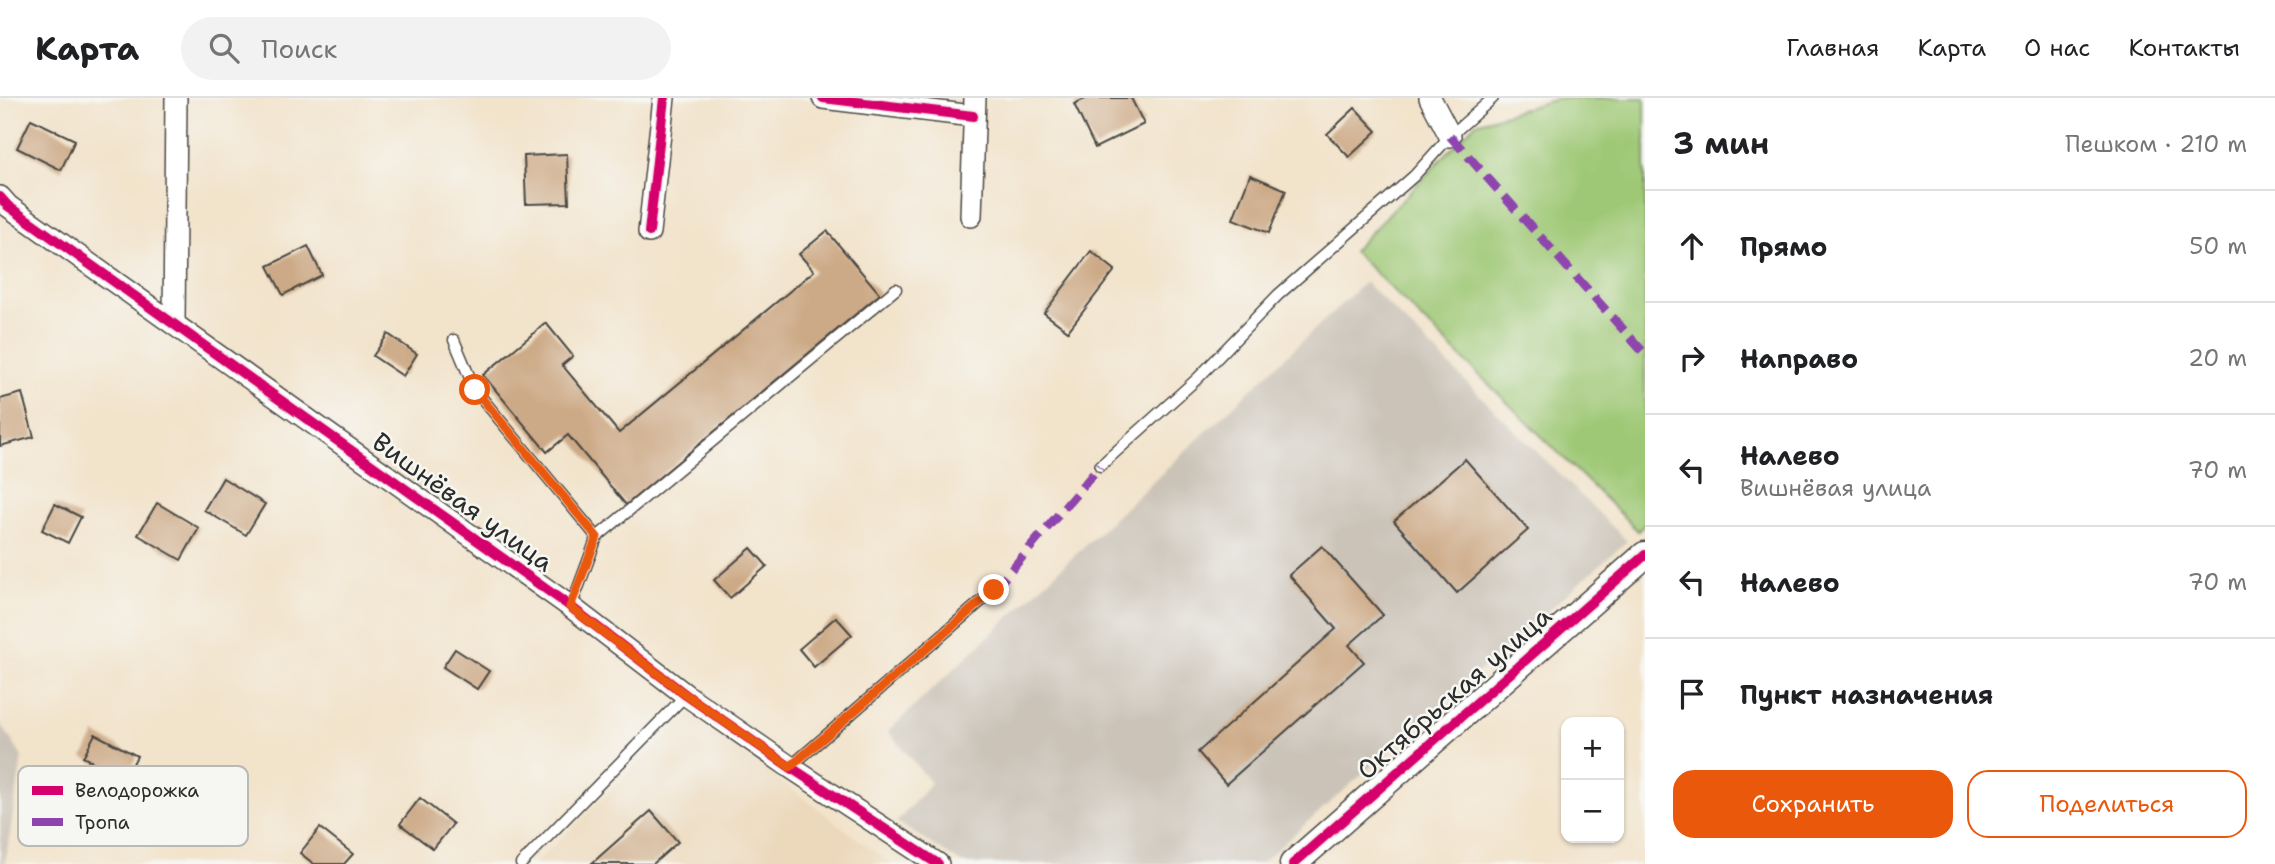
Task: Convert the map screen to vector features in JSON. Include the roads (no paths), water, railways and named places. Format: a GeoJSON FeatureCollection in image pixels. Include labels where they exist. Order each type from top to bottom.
{"type":"FeatureCollection","features":[{"type":"Feature","properties":{"kind":"street"},"geometry":{"type":"LineString","coordinates":[[174,323],[176,98]]}},
{"type":"Feature","properties":{"kind":"street"},"geometry":{"type":"LineString","coordinates":[[649,232],[664,98]]}},
{"type":"Feature","properties":{"kind":"street"},"geometry":{"type":"LineString","coordinates":[[823,98],[974,107],[971,216]]}},
{"type":"Feature","properties":{"kind":"street"},"geometry":{"type":"LineString","coordinates":[[1430,98],[1450,136]]}},
{"type":"Feature","properties":{"kind":"street","name":"Вишнёвая улица"},"geometry":{"type":"LineString","coordinates":[[0,197],[8,206],[570,607],[686,695],[938,864]]}},
{"type":"Feature","properties":{"kind":"street","name":"Октябрьская улица"},"geometry":{"type":"LineString","coordinates":[[1293,864],[1645,555]]}},
{"type":"Feature","properties":{"kind":"lane"},"geometry":{"type":"LineString","coordinates":[[1100,466],[1198,378],[1278,295],[1413,176],[1450,136],[1493,98]]}},
{"type":"Feature","properties":{"kind":"lane"},"geometry":{"type":"LineString","coordinates":[[570,607],[597,537],[896,289]]}},
{"type":"Feature","properties":{"kind":"lane"},"geometry":{"type":"LineString","coordinates":[[454,340],[475,390],[597,537]]}},
{"type":"Feature","properties":{"kind":"lane"},"geometry":{"type":"LineString","coordinates":[[790,767],[994,590]]}},
{"type":"Feature","properties":{"kind":"lane"},"geometry":{"type":"LineString","coordinates":[[521,864],[686,695]]}}]}
